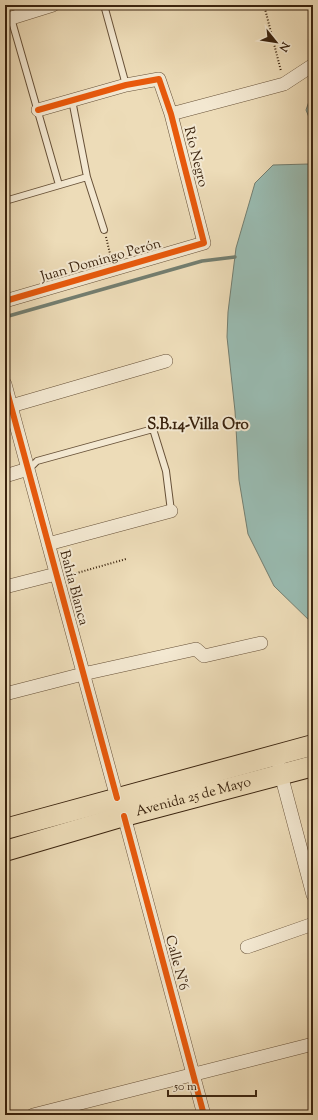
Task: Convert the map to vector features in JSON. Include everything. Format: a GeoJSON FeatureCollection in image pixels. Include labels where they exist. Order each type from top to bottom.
{"type":"FeatureCollection","features":[{"type":"Feature","properties":{"kind":"main road","name":"Avenida 25 de Mayo"},"geometry":{"type":"LineString","coordinates":[[5,851],[121,807],[277,755],[313,745]]}},
{"type":"Feature","properties":{"kind":"main road","name":"Avenida 25 de Mayo"},"geometry":{"type":"LineString","coordinates":[[5,829],[281,775],[313,766]]}},
{"type":"Feature","properties":{"kind":"street"},"geometry":{"type":"LineString","coordinates":[[8,19],[53,5]]}},
{"type":"Feature","properties":{"kind":"street"},"geometry":{"type":"LineString","coordinates":[[171,114],[284,84],[313,65]]}},
{"type":"Feature","properties":{"kind":"street","name":"Río Negro"},"geometry":{"type":"LineString","coordinates":[[126,85],[159,79],[171,114],[204,243]]}},
{"type":"Feature","properties":{"kind":"street"},"geometry":{"type":"LineString","coordinates":[[38,110],[126,85]]}},
{"type":"Feature","properties":{"kind":"street","name":"Juan Domingo Perón"},"geometry":{"type":"LineString","coordinates":[[5,301],[204,243]]}},
{"type":"Feature","properties":{"kind":"street"},"geometry":{"type":"LineString","coordinates":[[11,406],[166,361]]}},
{"type":"Feature","properties":{"kind":"street","name":"Bahía Blanca"},"geometry":{"type":"LineString","coordinates":[[5,384],[83,674],[121,807]]}},
{"type":"Feature","properties":{"kind":"street"},"geometry":{"type":"LineString","coordinates":[[5,476],[28,469]]}},
{"type":"Feature","properties":{"kind":"street"},"geometry":{"type":"LineString","coordinates":[[48,544],[171,511]]}},
{"type":"Feature","properties":{"kind":"street"},"geometry":{"type":"LineString","coordinates":[[5,587],[56,574]]}},
{"type":"Feature","properties":{"kind":"street"},"geometry":{"type":"LineString","coordinates":[[5,694],[83,674],[196,649],[204,656],[261,643]]}},
{"type":"Feature","properties":{"kind":"street"},"geometry":{"type":"LineString","coordinates":[[277,755],[313,895]]}},
{"type":"Feature","properties":{"kind":"street","name":"Calle N°6"},"geometry":{"type":"LineString","coordinates":[[121,807],[204,1115]]}},
{"type":"Feature","properties":{"kind":"street"},"geometry":{"type":"LineString","coordinates":[[247,947],[313,924]]}},
{"type":"Feature","properties":{"kind":"street"},"geometry":{"type":"LineString","coordinates":[[33,1115],[313,1044]]}},
{"type":"Feature","properties":{"kind":"lane"},"geometry":{"type":"LineString","coordinates":[[104,5],[126,85]]}},
{"type":"Feature","properties":{"kind":"lane"},"geometry":{"type":"LineString","coordinates":[[8,19],[38,110],[59,185]]}},
{"type":"Feature","properties":{"kind":"lane"},"geometry":{"type":"LineString","coordinates":[[72,100],[87,177],[104,230]]}},
{"type":"Feature","properties":{"kind":"lane"},"geometry":{"type":"LineString","coordinates":[[5,201],[87,177]]}},
{"type":"Feature","properties":{"kind":"lane"},"geometry":{"type":"LineString","coordinates":[[28,469],[37,461],[153,429],[166,471],[171,511]]}},
{"type":"Feature","properties":{"kind":"path"},"geometry":{"type":"LineString","coordinates":[[264,5],[284,84]]}},
{"type":"Feature","properties":{"kind":"path"},"geometry":{"type":"LineString","coordinates":[[104,230],[114,270]]}},
{"type":"Feature","properties":{"kind":"path"},"geometry":{"type":"LineString","coordinates":[[56,574],[67,576],[126,559]]}},
{"type":"Feature","properties":{"kind":"water"},"geometry":{"type":"Polygon","coordinates":[[[313,90],[313,127],[306,110],[313,90]]]}},
{"type":"Feature","properties":{"kind":"water"},"geometry":{"type":"Polygon","coordinates":[[[313,157],[313,624],[274,586],[248,534],[239,480],[235,411],[227,337],[228,312],[236,248],[255,183],[273,165],[309,164],[313,157]]]}},
{"type":"Feature","properties":{"kind":"waterway"},"geometry":{"type":"LineString","coordinates":[[5,317],[202,261],[235,257]]}},
{"type":"Feature","properties":{"kind":"cycle path"},"geometry":{"type":"LineString","coordinates":[[5,301],[204,243],[171,114],[159,79],[126,85],[38,110]]}},
{"type":"Feature","properties":{"kind":"cycle path"},"geometry":{"type":"LineString","coordinates":[[5,384],[117,798]]}},
{"type":"Feature","properties":{"kind":"cycle path"},"geometry":{"type":"LineString","coordinates":[[124,816],[204,1115]]}},
{"type":"Feature","properties":{"kind":"district","name":"S.B.14-Villa Oro"},"geometry":{"type":"Point","coordinates":[198,425]}}]}
